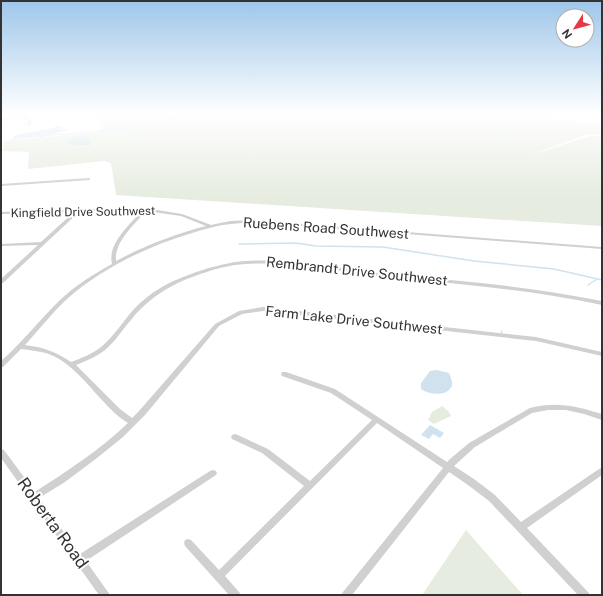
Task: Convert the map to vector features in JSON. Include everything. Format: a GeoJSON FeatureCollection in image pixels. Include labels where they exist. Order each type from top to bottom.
{"type":"FeatureCollection","features":[{"type":"Feature","properties":{"kind":"street"},"geometry":{"type":"LineString","coordinates":[[1,185],[89,178]]}},
{"type":"Feature","properties":{"kind":"street"},"geometry":{"type":"LineString","coordinates":[[1,282],[77,210]]}},
{"type":"Feature","properties":{"kind":"street","name":"Kingfield Drive Southwest"},"geometry":{"type":"LineString","coordinates":[[1,213],[77,210],[145,210],[182,215],[210,226]]}},
{"type":"Feature","properties":{"kind":"street"},"geometry":{"type":"LineString","coordinates":[[114,263],[113,255],[115,247],[145,210]]}},
{"type":"Feature","properties":{"kind":"street","name":"Ruebens Road Southwest"},"geometry":{"type":"LineString","coordinates":[[1,365],[20,347],[63,300],[90,278],[114,263],[160,243],[210,226],[252,221],[581,245],[602,248]]}},
{"type":"Feature","properties":{"kind":"street"},"geometry":{"type":"LineString","coordinates":[[1,245],[43,243]]}},
{"type":"Feature","properties":{"kind":"street","name":"Rembrandt Drive Southwest"},"geometry":{"type":"LineString","coordinates":[[72,364],[88,359],[101,351],[136,310],[160,290],[204,270],[246,262],[276,262],[383,275],[500,285],[559,294],[602,303]]}},
{"type":"Feature","properties":{"kind":"street","name":"Farm Lake Drive Southwest"},"geometry":{"type":"LineString","coordinates":[[32,497],[62,479],[112,442],[133,422],[217,325],[235,315],[249,311],[276,310],[506,335],[558,343],[602,354]]}},
{"type":"Feature","properties":{"kind":"street"},"geometry":{"type":"LineString","coordinates":[[20,347],[46,350],[72,364],[119,414],[133,422]]}},
{"type":"Feature","properties":{"kind":"street"},"geometry":{"type":"LineString","coordinates":[[284,374],[333,391],[492,498],[585,595]]}},
{"type":"Feature","properties":{"kind":"street"},"geometry":{"type":"LineString","coordinates":[[346,595],[456,457],[472,445],[535,409],[559,406],[602,417]]}},
{"type":"Feature","properties":{"kind":"street"},"geometry":{"type":"LineString","coordinates":[[218,576],[376,420]]}},
{"type":"Feature","properties":{"kind":"street"},"geometry":{"type":"LineString","coordinates":[[235,437],[265,450],[309,485]]}},
{"type":"Feature","properties":{"kind":"street","name":"Roberta Road"},"geometry":{"type":"LineString","coordinates":[[1,452],[32,497],[105,595]]}},
{"type":"Feature","properties":{"kind":"street"},"geometry":{"type":"LineString","coordinates":[[520,528],[602,471]]}},
{"type":"Feature","properties":{"kind":"street"},"geometry":{"type":"LineString","coordinates":[[79,560],[213,473]]}},
{"type":"Feature","properties":{"kind":"street"},"geometry":{"type":"LineString","coordinates":[[188,543],[236,595]]}},
{"type":"Feature","properties":{"kind":"shaded area"},"geometry":{"type":"Polygon","coordinates":[[[566,142],[530,155],[572,142],[602,142],[602,226],[116,195],[111,163],[105,161],[28,169],[29,152],[2,151],[4,146],[3,143],[566,142]]]}},
{"type":"Feature","properties":{"kind":"shaded area"},"geometry":{"type":"Polygon","coordinates":[[[442,406],[451,416],[434,424],[428,420],[432,412],[442,406]]]}},
{"type":"Feature","properties":{"kind":"shaded area"},"geometry":{"type":"Polygon","coordinates":[[[466,530],[523,595],[422,595],[466,530]]]}},
{"type":"Feature","properties":{"kind":"water"},"geometry":{"type":"Polygon","coordinates":[[[65,142],[91,142],[91,145],[75,145],[65,142]]]}},
{"type":"Feature","properties":{"kind":"water"},"geometry":{"type":"Polygon","coordinates":[[[437,370],[449,373],[452,381],[450,389],[447,392],[434,394],[421,389],[421,383],[430,371],[437,370]]]}},
{"type":"Feature","properties":{"kind":"water"},"geometry":{"type":"Polygon","coordinates":[[[430,425],[444,433],[440,438],[433,434],[429,439],[421,435],[430,425]]]}},
{"type":"Feature","properties":{"kind":"waterway"},"geometry":{"type":"LineString","coordinates":[[239,244],[296,243],[316,246],[383,247],[474,261],[554,269],[602,280]]}},
{"type":"Feature","properties":{"kind":"waterway"},"geometry":{"type":"LineString","coordinates":[[588,285],[597,279]]}}]}
